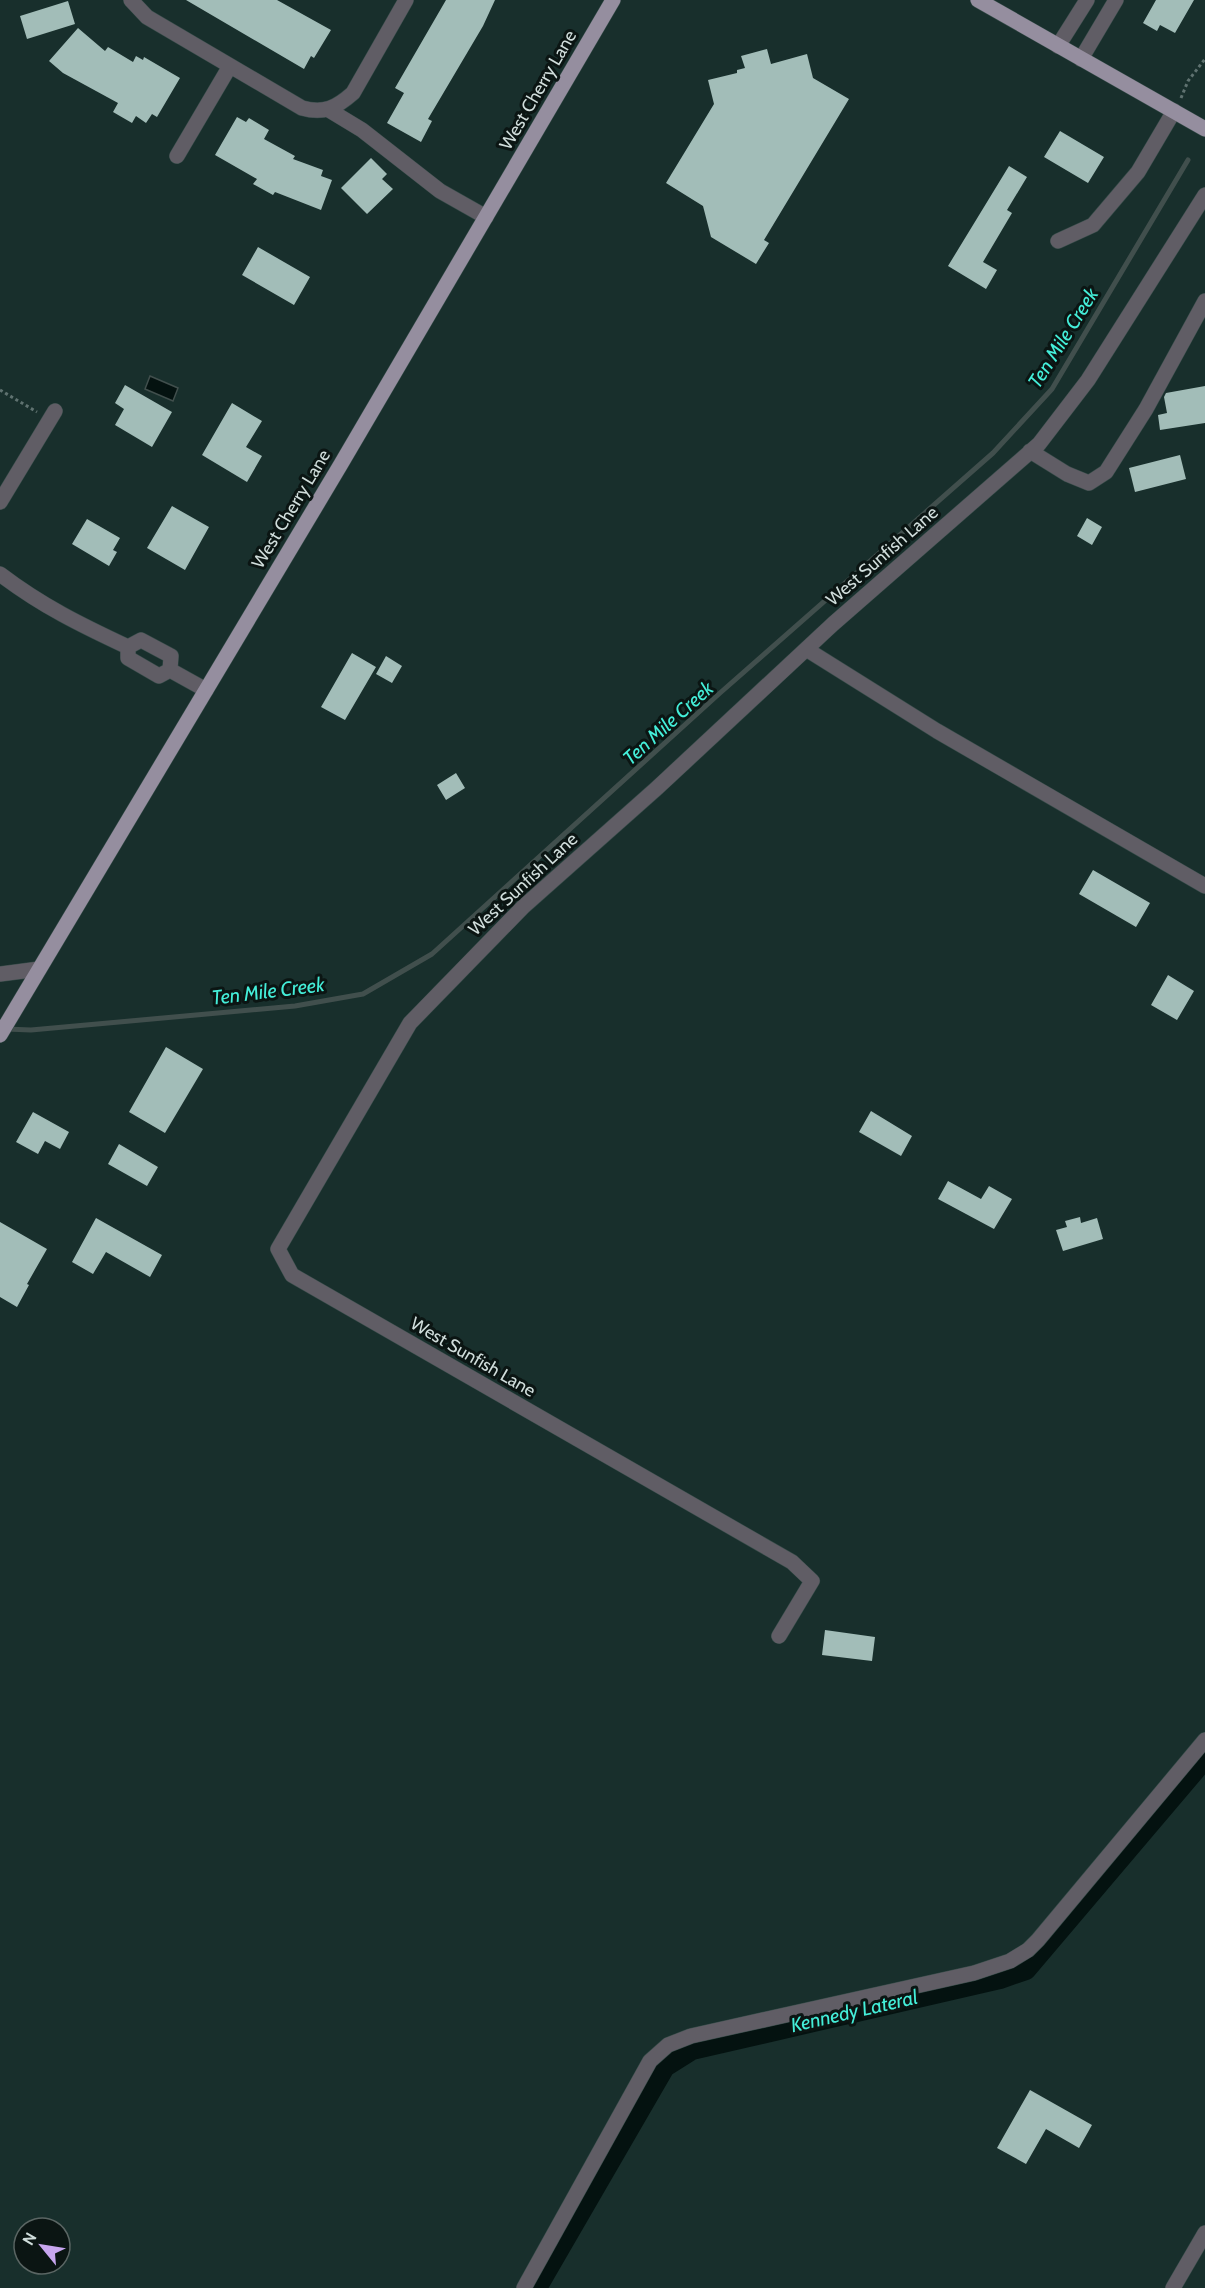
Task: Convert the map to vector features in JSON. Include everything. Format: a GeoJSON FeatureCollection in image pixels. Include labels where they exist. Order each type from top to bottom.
{"type":"FeatureCollection","features":[{"type":"Feature","properties":{"kind":"main road","name":"West Cherry Lane"},"geometry":{"type":"LineString","coordinates":[[0,1035],[613,0]]}},
{"type":"Feature","properties":{"kind":"main road"},"geometry":{"type":"LineString","coordinates":[[978,0],[1205,129]]}},
{"type":"Feature","properties":{"kind":"street"},"geometry":{"type":"LineString","coordinates":[[131,0],[147,17],[302,108],[315,112],[329,110],[342,103],[352,93],[406,0]]}},
{"type":"Feature","properties":{"kind":"street"},"geometry":{"type":"LineString","coordinates":[[1058,46],[1087,0]]}},
{"type":"Feature","properties":{"kind":"street"},"geometry":{"type":"LineString","coordinates":[[1081,59],[1116,0]]}},
{"type":"Feature","properties":{"kind":"street"},"geometry":{"type":"LineString","coordinates":[[177,156],[230,66]]}},
{"type":"Feature","properties":{"kind":"street"},"geometry":{"type":"LineString","coordinates":[[329,110],[363,130],[441,191],[486,217]]}},
{"type":"Feature","properties":{"kind":"street"},"geometry":{"type":"LineString","coordinates":[[1058,242],[1093,225],[1138,172],[1174,111]]}},
{"type":"Feature","properties":{"kind":"street","name":"West Sunfish Lane"},"geometry":{"type":"LineString","coordinates":[[779,1636],[812,1581],[792,1562],[292,1275],[278,1249],[410,1023],[523,907],[657,789],[806,649],[1039,444],[1088,380],[1205,195]]}},
{"type":"Feature","properties":{"kind":"street"},"geometry":{"type":"LineString","coordinates":[[1030,451],[1067,474],[1089,483],[1106,472],[1146,409],[1205,301]]}},
{"type":"Feature","properties":{"kind":"street"},"geometry":{"type":"LineString","coordinates":[[0,502],[55,411]]}},
{"type":"Feature","properties":{"kind":"street"},"geometry":{"type":"LineString","coordinates":[[0,574],[67,619],[128,647]]}},
{"type":"Feature","properties":{"kind":"street"},"geometry":{"type":"LineString","coordinates":[[128,647],[141,640],[171,656],[170,670]]}},
{"type":"Feature","properties":{"kind":"street"},"geometry":{"type":"LineString","coordinates":[[128,647],[128,658],[159,676],[170,670]]}},
{"type":"Feature","properties":{"kind":"street"},"geometry":{"type":"LineString","coordinates":[[806,649],[937,730],[1205,886]]}},
{"type":"Feature","properties":{"kind":"street"},"geometry":{"type":"LineString","coordinates":[[170,670],[206,690]]}},
{"type":"Feature","properties":{"kind":"street"},"geometry":{"type":"LineString","coordinates":[[0,974],[39,969]]}},
{"type":"Feature","properties":{"kind":"street"},"geometry":{"type":"LineString","coordinates":[[524,2288],[567,2214],[636,2084],[658,2052],[668,2045],[691,2037],[974,1973],[1010,1961],[1028,1950],[1062,1913],[1205,1740]]}},
{"type":"Feature","properties":{"kind":"street"},"geometry":{"type":"LineString","coordinates":[[1173,2288],[1205,2233]]}},
{"type":"Feature","properties":{"kind":"path"},"geometry":{"type":"LineString","coordinates":[[1174,111],[1188,81],[1205,59]]}},
{"type":"Feature","properties":{"kind":"path"},"geometry":{"type":"LineString","coordinates":[[0,390],[39,413]]}},
{"type":"Feature","properties":{"kind":"shaded area"},"geometry":{"type":"Polygon","coordinates":[[[150,376],[178,388],[173,401],[145,389],[150,376]]]}},
{"type":"Feature","properties":{"kind":"building"},"geometry":{"type":"Polygon","coordinates":[[[186,0],[277,0],[331,30],[314,58],[311,56],[304,69],[186,0]]]}},
{"type":"Feature","properties":{"kind":"building"},"geometry":{"type":"Polygon","coordinates":[[[446,0],[495,0],[483,26],[428,119],[432,121],[421,142],[387,123],[404,93],[395,88],[446,0]]]}},
{"type":"Feature","properties":{"kind":"building"},"geometry":{"type":"Polygon","coordinates":[[[1156,0],[1194,0],[1175,33],[1160,25],[1157,31],[1143,23],[1156,0]]]}},
{"type":"Feature","properties":{"kind":"building"},"geometry":{"type":"Polygon","coordinates":[[[68,1],[75,24],[27,39],[20,16],[68,1]]]}},
{"type":"Feature","properties":{"kind":"building"},"geometry":{"type":"Polygon","coordinates":[[[78,28],[105,51],[108,47],[133,62],[136,56],[143,60],[144,57],[180,78],[157,117],[152,114],[146,123],[136,116],[132,123],[113,112],[118,103],[63,73],[49,61],[78,28]]]}},
{"type":"Feature","properties":{"kind":"building"},"geometry":{"type":"Polygon","coordinates":[[[767,49],[771,64],[807,54],[813,78],[849,99],[764,240],[769,243],[756,264],[711,237],[703,206],[666,183],[714,104],[708,80],[737,73],[737,70],[745,68],[741,56],[767,49]]]}},
{"type":"Feature","properties":{"kind":"building"},"geometry":{"type":"Polygon","coordinates":[[[237,117],[246,122],[249,118],[269,130],[264,139],[295,156],[293,159],[323,170],[321,176],[332,180],[321,210],[275,192],[273,195],[253,184],[257,179],[215,155],[237,117]]]}},
{"type":"Feature","properties":{"kind":"building"},"geometry":{"type":"Polygon","coordinates":[[[1060,131],[1104,157],[1088,183],[1044,157],[1060,131]]]}},
{"type":"Feature","properties":{"kind":"building"},"geometry":{"type":"Polygon","coordinates":[[[371,158],[387,174],[382,179],[393,189],[367,214],[341,188],[371,158]]]}},
{"type":"Feature","properties":{"kind":"building"},"geometry":{"type":"Polygon","coordinates":[[[1009,166],[1027,177],[1007,210],[1012,213],[983,262],[997,270],[986,289],[948,266],[1009,166]]]}},
{"type":"Feature","properties":{"kind":"building"},"geometry":{"type":"Polygon","coordinates":[[[258,247],[310,277],[294,305],[242,275],[258,247]]]}},
{"type":"Feature","properties":{"kind":"building"},"geometry":{"type":"Polygon","coordinates":[[[125,385],[172,412],[152,447],[115,425],[124,409],[115,403],[125,385]]]}},
{"type":"Feature","properties":{"kind":"building"},"geometry":{"type":"Polygon","coordinates":[[[1205,386],[1205,423],[1160,430],[1158,415],[1167,413],[1164,397],[1166,393],[1205,386]]]}},
{"type":"Feature","properties":{"kind":"building"},"geometry":{"type":"Polygon","coordinates":[[[232,403],[262,421],[246,447],[262,456],[247,482],[202,455],[232,403]]]}},
{"type":"Feature","properties":{"kind":"building"},"geometry":{"type":"Polygon","coordinates":[[[1180,455],[1186,479],[1135,492],[1129,468],[1180,455]]]}},
{"type":"Feature","properties":{"kind":"building"},"geometry":{"type":"Polygon","coordinates":[[[172,506],[209,527],[185,570],[147,548],[172,506]]]}},
{"type":"Feature","properties":{"kind":"building"},"geometry":{"type":"Polygon","coordinates":[[[1087,518],[1102,527],[1092,545],[1077,536],[1087,518]]]}},
{"type":"Feature","properties":{"kind":"building"},"geometry":{"type":"Polygon","coordinates":[[[87,519],[120,538],[113,550],[117,552],[109,566],[72,544],[87,519]]]}},
{"type":"Feature","properties":{"kind":"building"},"geometry":{"type":"Polygon","coordinates":[[[352,653],[376,667],[345,720],[321,707],[352,653]]]}},
{"type":"Feature","properties":{"kind":"building"},"geometry":{"type":"Polygon","coordinates":[[[386,656],[402,666],[392,683],[376,674],[386,656]]]}},
{"type":"Feature","properties":{"kind":"building"},"geometry":{"type":"Polygon","coordinates":[[[456,773],[465,788],[446,800],[437,785],[456,773]]]}},
{"type":"Feature","properties":{"kind":"building"},"geometry":{"type":"Polygon","coordinates":[[[1093,870],[1150,903],[1136,927],[1079,894],[1093,870]]]}},
{"type":"Feature","properties":{"kind":"building"},"geometry":{"type":"Polygon","coordinates":[[[1168,975],[1194,991],[1177,1020],[1151,1005],[1168,975]]]}},
{"type":"Feature","properties":{"kind":"building"},"geometry":{"type":"Polygon","coordinates":[[[166,1047],[203,1069],[165,1133],[129,1112],[166,1047]]]}},
{"type":"Feature","properties":{"kind":"building"},"geometry":{"type":"Polygon","coordinates":[[[871,1111],[912,1136],[901,1156],[859,1132],[871,1111]]]}},
{"type":"Feature","properties":{"kind":"building"},"geometry":{"type":"Polygon","coordinates":[[[33,1112],[69,1132],[60,1149],[45,1141],[38,1154],[16,1142],[33,1112]]]}},
{"type":"Feature","properties":{"kind":"building"},"geometry":{"type":"Polygon","coordinates":[[[119,1144],[158,1167],[147,1186],[108,1164],[119,1144]]]}},
{"type":"Feature","properties":{"kind":"building"},"geometry":{"type":"Polygon","coordinates":[[[948,1181],[981,1199],[989,1186],[1012,1199],[994,1229],[938,1199],[948,1181]]]}},
{"type":"Feature","properties":{"kind":"building"},"geometry":{"type":"Polygon","coordinates":[[[1080,1217],[1081,1223],[1097,1218],[1103,1239],[1063,1251],[1056,1230],[1067,1227],[1065,1221],[1080,1217]]]}},
{"type":"Feature","properties":{"kind":"building"},"geometry":{"type":"Polygon","coordinates":[[[96,1218],[162,1255],[150,1277],[106,1252],[93,1274],[72,1262],[96,1218]]]}},
{"type":"Feature","properties":{"kind":"building"},"geometry":{"type":"Polygon","coordinates":[[[0,1222],[47,1249],[17,1307],[0,1297],[0,1222]]]}},
{"type":"Feature","properties":{"kind":"building"},"geometry":{"type":"Polygon","coordinates":[[[825,1630],[875,1637],[872,1661],[822,1655],[825,1630]]]}},
{"type":"Feature","properties":{"kind":"building"},"geometry":{"type":"Polygon","coordinates":[[[1030,2090],[1092,2125],[1079,2148],[1046,2129],[1026,2164],[997,2148],[1030,2090]]]}},
{"type":"Feature","properties":{"kind":"waterway","name":"Ten Mile Creek"},"geometry":{"type":"LineString","coordinates":[[6,1029],[31,1030],[295,1006],[363,994],[432,954],[720,693],[993,453],[1052,389],[1188,160]]}},
{"type":"Feature","properties":{"kind":"waterway","name":"Kennedy Lateral"},"geometry":{"type":"LineString","coordinates":[[537,2288],[665,2067],[692,2050],[1000,1979],[1026,1970],[1205,1759]]}}]}
